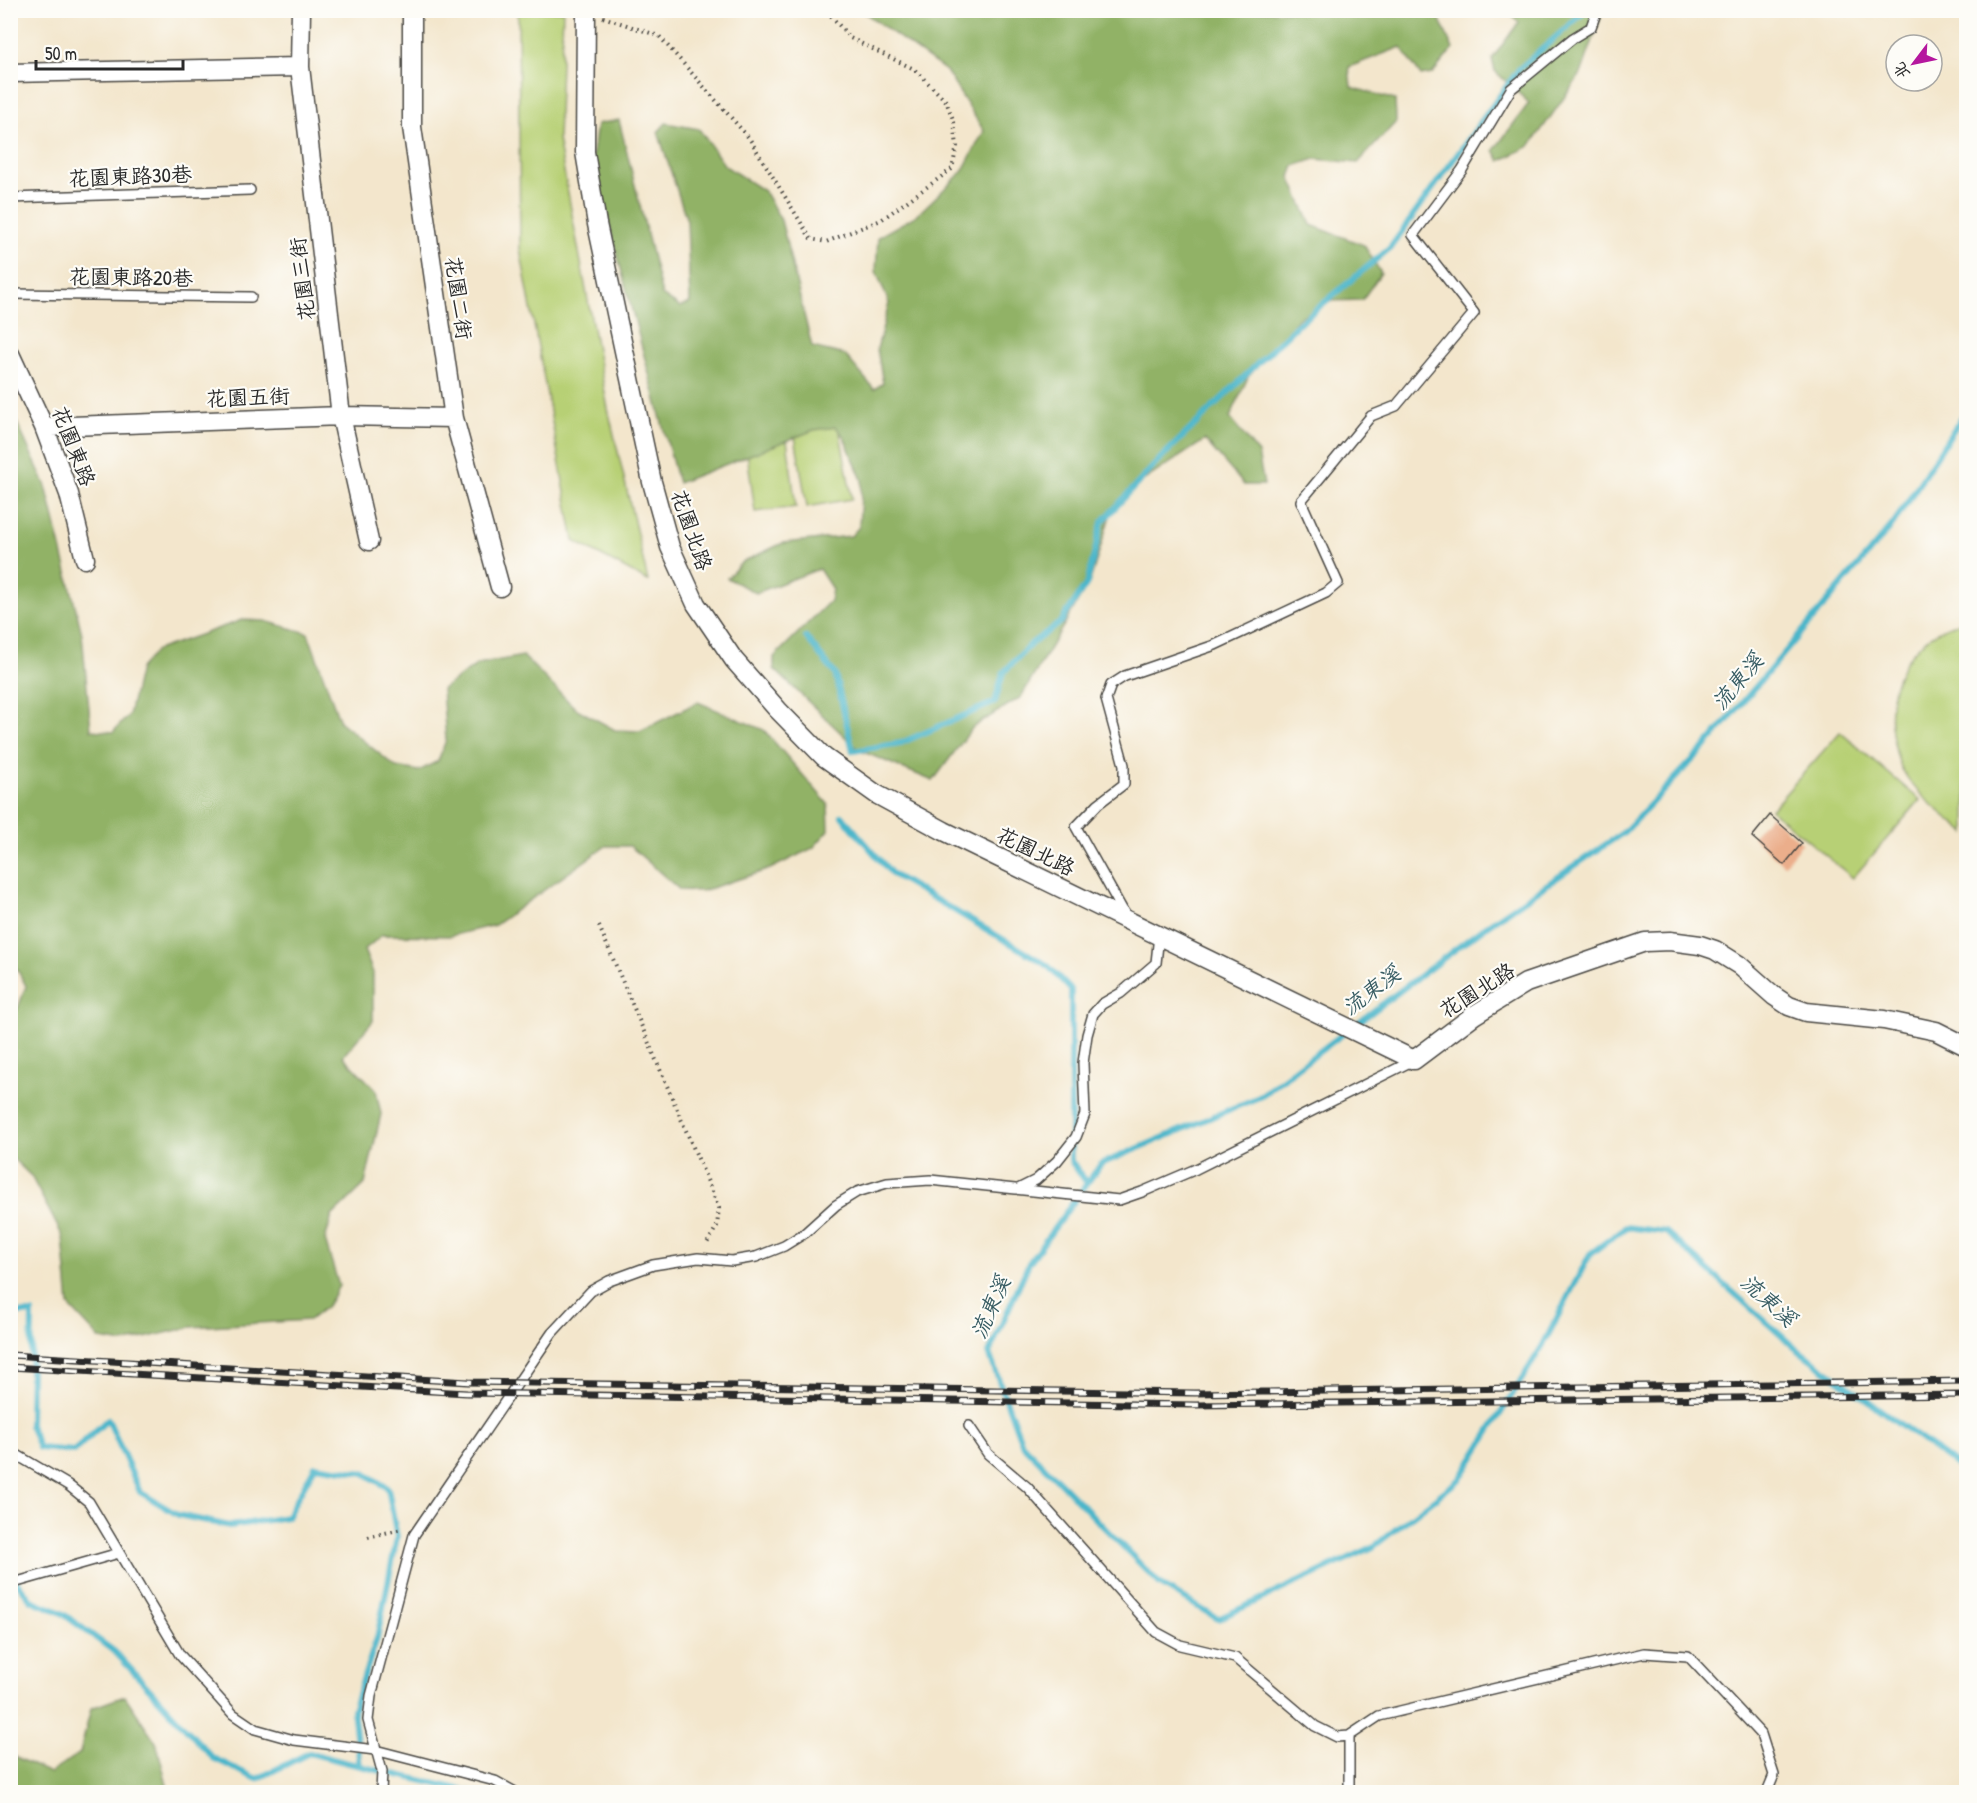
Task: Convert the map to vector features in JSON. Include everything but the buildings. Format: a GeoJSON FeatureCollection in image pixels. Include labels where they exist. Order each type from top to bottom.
{"type":"FeatureCollection","features":[{"type":"Feature","properties":{"kind":"street","name":"花園三街"},"geometry":{"type":"LineString","coordinates":[[301,10],[300,67],[341,416],[369,541]]}},
{"type":"Feature","properties":{"kind":"street","name":"花園二街"},"geometry":{"type":"LineString","coordinates":[[412,10],[412,127],[454,418],[500,586]]}},
{"type":"Feature","properties":{"kind":"street","name":"花園北路"},"geometry":{"type":"LineString","coordinates":[[586,11],[585,152],[597,224],[652,482],[670,546],[696,604],[734,660],[824,757],[876,794],[944,831],[1413,1059],[1500,997],[1526,983],[1645,942],[1670,941],[1700,945],[1715,950],[1739,965],[1789,1006],[1806,1012],[1884,1020],[1936,1031],[1966,1046]]}},
{"type":"Feature","properties":{"kind":"street"},"geometry":{"type":"LineString","coordinates":[[10,72],[300,67]]}},
{"type":"Feature","properties":{"kind":"street","name":"花園東路"},"geometry":{"type":"LineString","coordinates":[[10,354],[44,427],[69,494],[85,559]]}},
{"type":"Feature","properties":{"kind":"street","name":"花園五街"},"geometry":{"type":"LineString","coordinates":[[44,427],[341,416],[454,418]]}},
{"type":"Feature","properties":{"kind":"lane"},"geometry":{"type":"LineString","coordinates":[[1128,920],[1076,827],[1098,804],[1124,784],[1124,765],[1106,699],[1111,685],[1125,676],[1215,645],[1326,593],[1338,583],[1301,501],[1371,416],[1396,406],[1474,313],[1413,235],[1462,170],[1511,90],[1573,38],[1591,27],[1597,10]]}},
{"type":"Feature","properties":{"kind":"lane","name":"花園東路30巷"},"geometry":{"type":"LineString","coordinates":[[10,198],[250,190]]}},
{"type":"Feature","properties":{"kind":"lane","name":"花園東路20巷"},"geometry":{"type":"LineString","coordinates":[[10,294],[251,297]]}},
{"type":"Feature","properties":{"kind":"lane"},"geometry":{"type":"LineString","coordinates":[[1023,1188],[1036,1180],[1056,1161],[1076,1137],[1085,1114],[1083,1063],[1093,1014],[1156,963],[1159,934]]}},
{"type":"Feature","properties":{"kind":"lane"},"geometry":{"type":"LineString","coordinates":[[381,1792],[382,1772],[368,1720],[371,1695],[414,1535],[552,1333],[591,1291],[609,1281],[653,1265],[698,1258],[732,1261],[765,1253],[784,1246],[805,1233],[836,1204],[857,1192],[887,1183],[930,1180],[1023,1188],[1119,1200],[1196,1169],[1413,1059]]}},
{"type":"Feature","properties":{"kind":"lane"},"geometry":{"type":"LineString","coordinates":[[969,1426],[988,1454],[1027,1487],[1156,1632],[1180,1645],[1235,1659],[1315,1726],[1337,1737],[1349,1736],[1379,1716],[1644,1653],[1688,1656],[1761,1734],[1774,1775],[1767,1792]]}},
{"type":"Feature","properties":{"kind":"lane"},"geometry":{"type":"LineString","coordinates":[[10,1450],[68,1485],[89,1502],[180,1655],[233,1714],[255,1729],[294,1740],[375,1752],[495,1781],[515,1792]]}},
{"type":"Feature","properties":{"kind":"lane"},"geometry":{"type":"LineString","coordinates":[[10,1584],[119,1553]]}},
{"type":"Feature","properties":{"kind":"lane"},"geometry":{"type":"LineString","coordinates":[[1348,1792],[1349,1736]]}},
{"type":"Feature","properties":{"kind":"path"},"geometry":{"type":"LineString","coordinates":[[586,11],[659,36],[749,138],[811,239],[826,242],[881,220],[952,169],[957,146],[954,122],[945,101],[930,85],[914,69],[850,38],[826,10]]}},
{"type":"Feature","properties":{"kind":"path"},"geometry":{"type":"LineString","coordinates":[[599,926],[719,1208],[717,1226],[698,1258]]}},
{"type":"Feature","properties":{"kind":"path"},"geometry":{"type":"LineString","coordinates":[[368,1537],[409,1528]]}},
{"type":"Feature","properties":{"kind":"green space"},"geometry":{"type":"Polygon","coordinates":[[[518,11],[563,11],[558,139],[608,409],[648,581],[574,541],[520,249],[518,11]]]}},
{"type":"Feature","properties":{"kind":"green space"},"geometry":{"type":"Polygon","coordinates":[[[862,11],[1445,11],[1440,20],[1453,49],[1432,74],[1421,76],[1401,47],[1349,67],[1351,87],[1395,100],[1396,122],[1358,163],[1315,159],[1294,166],[1290,177],[1311,225],[1364,245],[1381,273],[1362,300],[1328,301],[1299,318],[1248,377],[1230,418],[1258,453],[1264,485],[1244,485],[1205,440],[1141,482],[1110,516],[1090,581],[1021,697],[973,727],[933,781],[859,750],[774,669],[774,657],[830,601],[832,589],[819,569],[756,593],[727,578],[742,562],[783,543],[851,536],[859,527],[862,480],[844,437],[836,427],[814,430],[678,483],[592,160],[597,124],[619,120],[662,295],[680,307],[690,303],[687,221],[658,132],[666,123],[699,129],[725,166],[764,191],[781,220],[812,347],[845,355],[874,389],[883,383],[877,349],[889,303],[876,271],[878,237],[917,215],[962,172],[984,131],[946,71],[862,11]]]}},
{"type":"Feature","properties":{"kind":"green space"},"geometry":{"type":"Polygon","coordinates":[[[1506,11],[1603,11],[1581,74],[1530,146],[1500,161],[1494,150],[1529,103],[1495,71],[1492,59],[1519,22],[1506,11]]]}},
{"type":"Feature","properties":{"kind":"green space"},"geometry":{"type":"Polygon","coordinates":[[[11,410],[46,486],[82,634],[91,730],[113,732],[129,715],[140,668],[157,650],[242,620],[265,621],[308,633],[340,722],[396,767],[419,771],[438,761],[446,740],[442,689],[478,664],[523,656],[575,708],[615,730],[640,731],[698,702],[764,730],[828,804],[829,830],[813,848],[770,869],[702,891],[680,890],[630,846],[606,846],[495,925],[450,936],[382,935],[364,950],[373,973],[373,1021],[343,1056],[376,1090],[381,1114],[365,1184],[332,1216],[325,1240],[339,1286],[327,1306],[309,1320],[191,1327],[123,1343],[100,1339],[69,1306],[63,1237],[31,1176],[11,1157],[11,1009],[18,1008],[26,986],[10,956],[11,410]]]}},
{"type":"Feature","properties":{"kind":"green space"},"geometry":{"type":"Polygon","coordinates":[[[836,411],[852,499],[807,507],[792,419],[836,411]]]}},
{"type":"Feature","properties":{"kind":"green space"},"geometry":{"type":"Polygon","coordinates":[[[784,418],[796,507],[755,512],[743,423],[784,418]]]}},
{"type":"Feature","properties":{"kind":"green space"},"geometry":{"type":"Polygon","coordinates":[[[1966,621],[1966,833],[1931,804],[1908,779],[1897,758],[1891,718],[1892,698],[1897,680],[1916,649],[1930,637],[1966,621]]]}},
{"type":"Feature","properties":{"kind":"green space"},"geometry":{"type":"Polygon","coordinates":[[[1840,732],[1920,800],[1853,878],[1771,810],[1840,732]]]}},
{"type":"Feature","properties":{"kind":"green space"},"geometry":{"type":"Polygon","coordinates":[[[125,1696],[156,1742],[169,1792],[11,1792],[11,1755],[50,1773],[80,1753],[91,1708],[125,1696]]]}},
{"type":"Feature","properties":{"kind":"waterway"},"geometry":{"type":"LineString","coordinates":[[806,637],[835,674],[853,751],[901,743],[995,702],[1003,673],[1032,643],[1061,622],[1087,583],[1102,522],[1160,459],[1296,326],[1390,248],[1519,69],[1584,10]]}},
{"type":"Feature","properties":{"kind":"waterway","name":"流東溪"},"geometry":{"type":"LineString","coordinates":[[1966,414],[1963,415],[1894,523],[1705,747],[1624,832],[1485,927],[1259,1097],[1101,1164],[1029,1263],[989,1353],[1022,1444],[1160,1584],[1218,1619],[1373,1547],[1460,1479],[1543,1345],[1590,1254],[1626,1227],[1666,1232],[1794,1347],[1966,1472]]}},
{"type":"Feature","properties":{"kind":"waterway"},"geometry":{"type":"LineString","coordinates":[[842,816],[892,874],[1047,965],[1071,990],[1071,1161],[1087,1183]]}},
{"type":"Feature","properties":{"kind":"waterway"},"geometry":{"type":"LineString","coordinates":[[10,1313],[32,1313],[30,1425],[39,1448],[74,1451],[108,1419],[140,1492],[178,1515],[230,1526],[287,1517],[315,1466],[364,1473],[388,1488],[397,1537],[377,1638],[353,1710],[360,1766],[471,1792]]}},
{"type":"Feature","properties":{"kind":"waterway"},"geometry":{"type":"LineString","coordinates":[[10,1573],[31,1600],[62,1613],[115,1652],[213,1758],[257,1779],[309,1753],[360,1766]]}},
{"type":"Feature","properties":{"kind":"railway"},"geometry":{"type":"LineString","coordinates":[[10,1355],[468,1382],[1195,1393],[1966,1381]]}},
{"type":"Feature","properties":{"kind":"railway"},"geometry":{"type":"LineString","coordinates":[[10,1367],[467,1393],[1195,1405],[1966,1395]]}}]}
